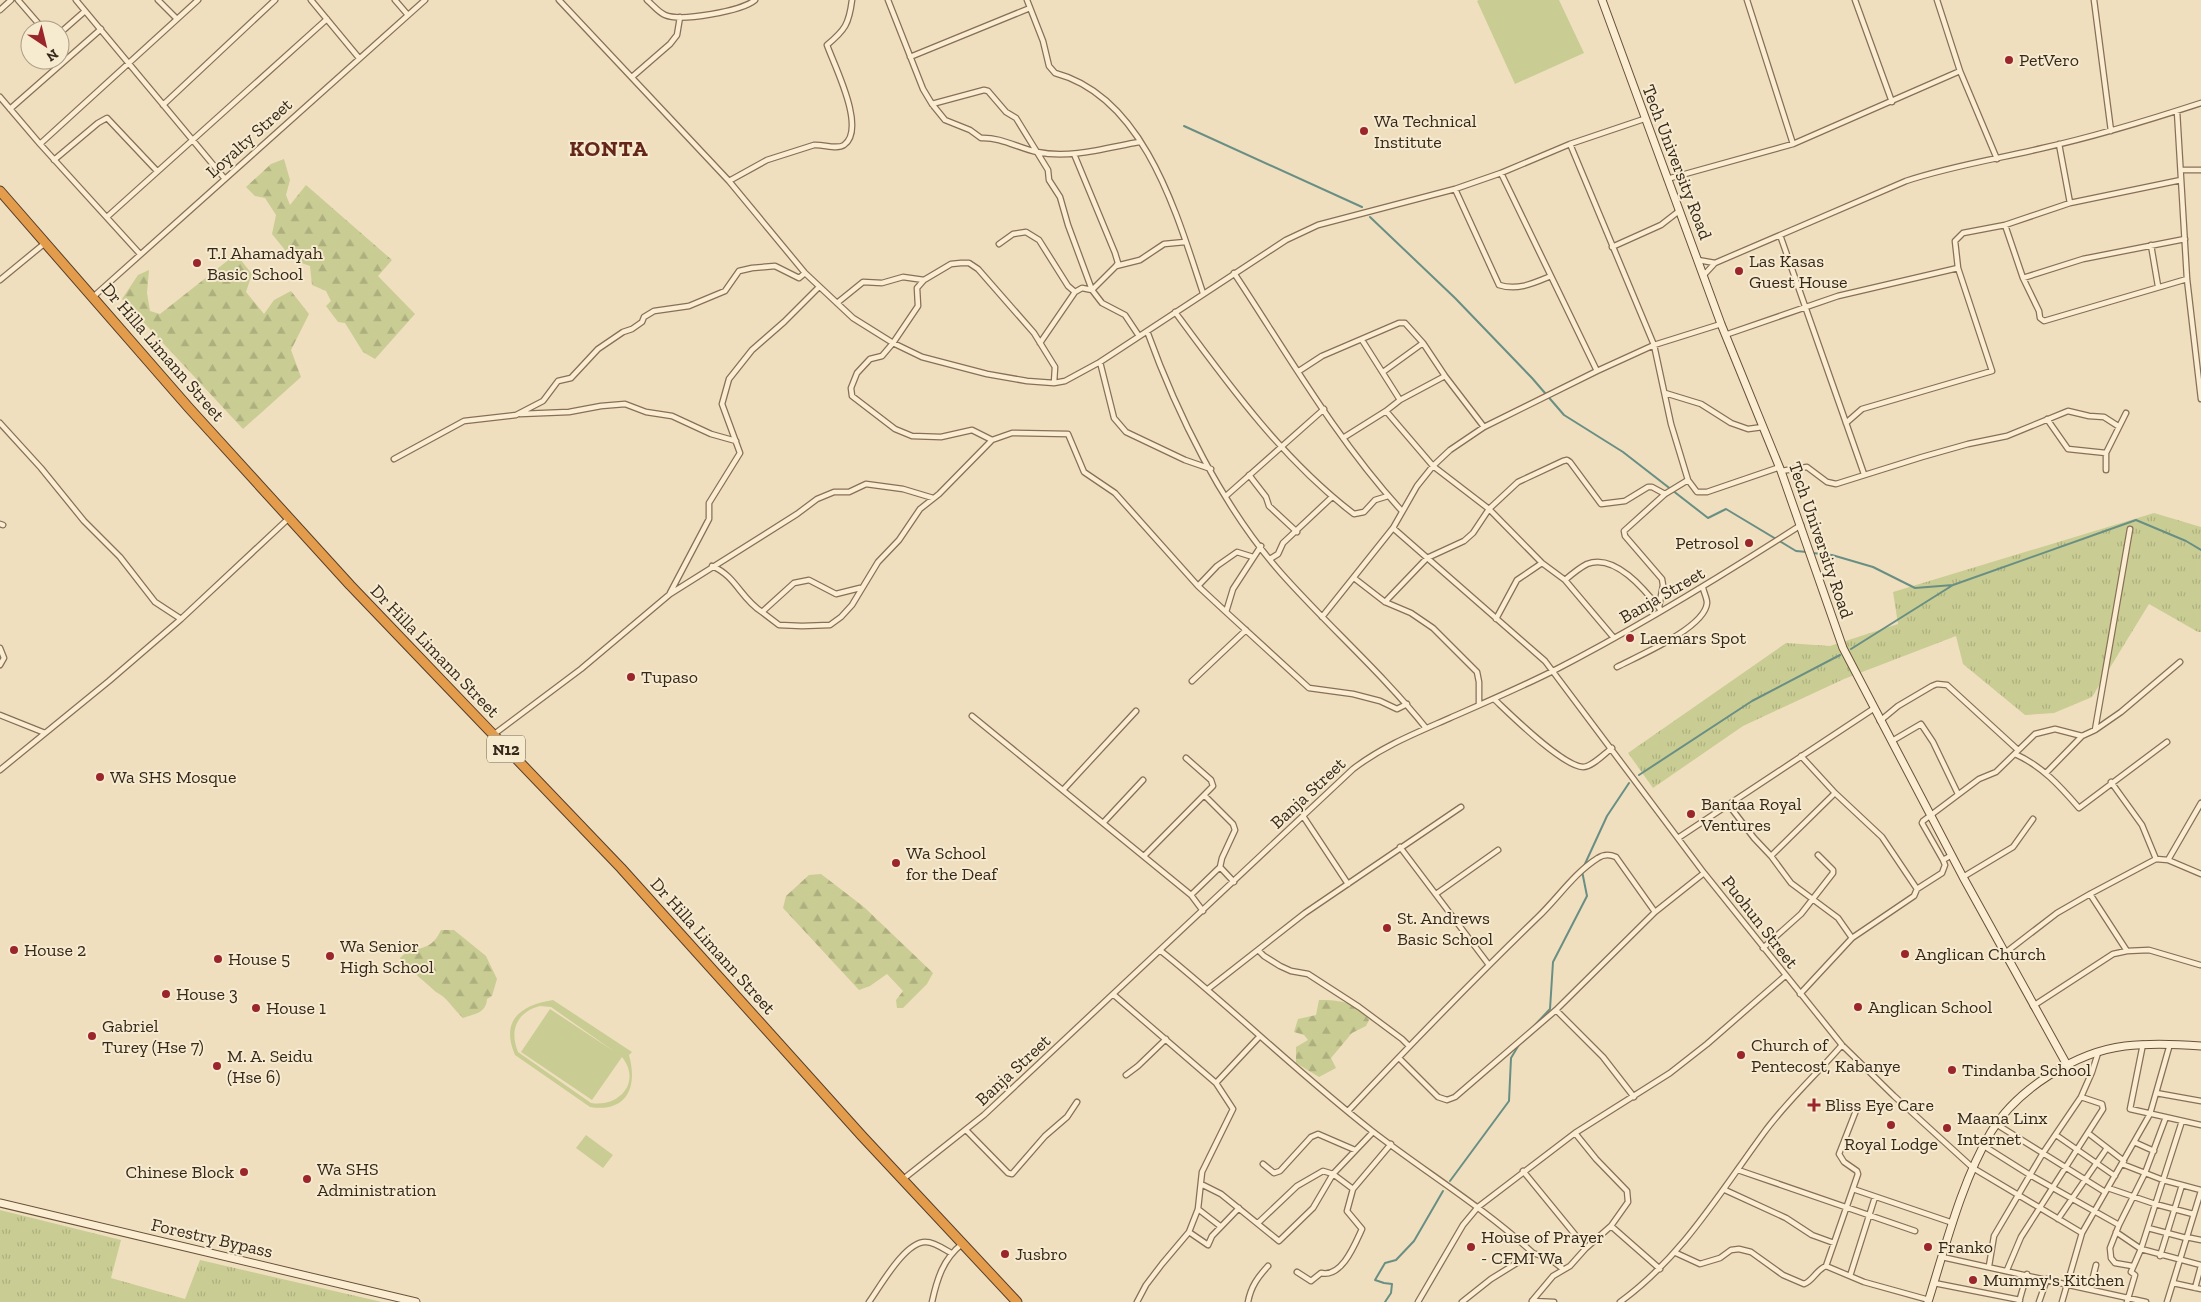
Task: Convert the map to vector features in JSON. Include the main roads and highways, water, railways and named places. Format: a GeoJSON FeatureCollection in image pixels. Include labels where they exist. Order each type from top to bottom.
{"type":"FeatureCollection","features":[{"type":"Feature","properties":{"kind":"highway","name":"Dr Hilla Limann Street"},"geometry":{"type":"LineString","coordinates":[[0,191],[189,408],[350,585],[621,868],[902,1180],[1018,1302]]}},
{"type":"Feature","properties":{"kind":"waterway"},"geometry":{"type":"LineString","coordinates":[[1184,126],[1362,207]]}},
{"type":"Feature","properties":{"kind":"waterway"},"geometry":{"type":"LineString","coordinates":[[1370,217],[1455,298],[1532,378],[1564,415],[1623,452],[1708,518],[1726,509],[1796,551],[1807,552]]}},
{"type":"Feature","properties":{"kind":"waterway"},"geometry":{"type":"LineString","coordinates":[[1851,649],[1953,585],[2136,520],[2186,541],[2201,550]]}},
{"type":"Feature","properties":{"kind":"waterway"},"geometry":{"type":"LineString","coordinates":[[1812,553],[1832,555],[1873,567],[1915,588],[1953,585]]}},
{"type":"Feature","properties":{"kind":"waterway"},"geometry":{"type":"LineString","coordinates":[[1639,775],[1752,701],[1840,655]]}},
{"type":"Feature","properties":{"kind":"waterway"},"geometry":{"type":"LineString","coordinates":[[1584,866],[1607,816],[1629,783]]}},
{"type":"Feature","properties":{"kind":"waterway"},"geometry":{"type":"LineString","coordinates":[[1532,1028],[1550,1009],[1553,962],[1587,896],[1582,871]]}},
{"type":"Feature","properties":{"kind":"waterway"},"geometry":{"type":"LineString","coordinates":[[1450,1181],[1509,1101],[1511,1058],[1520,1043]]}},
{"type":"Feature","properties":{"kind":"waterway"},"geometry":{"type":"LineString","coordinates":[[1385,1302],[1391,1293],[1392,1284],[1375,1280],[1385,1263],[1396,1260],[1414,1241],[1443,1191]]}},
{"type":"Feature","properties":{"kind":"place","name":"PetVero"},"geometry":{"type":"Point","coordinates":[2009,60]}},
{"type":"Feature","properties":{"kind":"place","name":"Wa Technical Institute"},"geometry":{"type":"Point","coordinates":[1364,131]}},
{"type":"Feature","properties":{"kind":"place","name":"T.I Ahamadyah Basic School"},"geometry":{"type":"Point","coordinates":[197,263]}},
{"type":"Feature","properties":{"kind":"place","name":"Las Kasas Guest House"},"geometry":{"type":"Point","coordinates":[1739,271]}},
{"type":"Feature","properties":{"kind":"place","name":"Petrosol"},"geometry":{"type":"Point","coordinates":[1749,543]}},
{"type":"Feature","properties":{"kind":"place","name":"Laemars Spot"},"geometry":{"type":"Point","coordinates":[1630,638]}},
{"type":"Feature","properties":{"kind":"place","name":"Tupaso"},"geometry":{"type":"Point","coordinates":[631,677]}},
{"type":"Feature","properties":{"kind":"place","name":"Wa SHS Mosque"},"geometry":{"type":"Point","coordinates":[100,777]}},
{"type":"Feature","properties":{"kind":"place","name":"Bantaa Royal Ventures"},"geometry":{"type":"Point","coordinates":[1691,814]}},
{"type":"Feature","properties":{"kind":"place","name":"Wa School for the Deaf"},"geometry":{"type":"Point","coordinates":[896,863]}},
{"type":"Feature","properties":{"kind":"place","name":"St. Andrews Basic School"},"geometry":{"type":"Point","coordinates":[1387,928]}},
{"type":"Feature","properties":{"kind":"place","name":"House 2"},"geometry":{"type":"Point","coordinates":[14,950]}},
{"type":"Feature","properties":{"kind":"place","name":"Anglican Church"},"geometry":{"type":"Point","coordinates":[1905,954]}},
{"type":"Feature","properties":{"kind":"place","name":"Wa Senior High School"},"geometry":{"type":"Point","coordinates":[330,956]}},
{"type":"Feature","properties":{"kind":"place","name":"House 5"},"geometry":{"type":"Point","coordinates":[218,959]}},
{"type":"Feature","properties":{"kind":"place","name":"House 3"},"geometry":{"type":"Point","coordinates":[166,994]}},
{"type":"Feature","properties":{"kind":"place","name":"Anglican School"},"geometry":{"type":"Point","coordinates":[1858,1007]}},
{"type":"Feature","properties":{"kind":"place","name":"House 1"},"geometry":{"type":"Point","coordinates":[256,1008]}},
{"type":"Feature","properties":{"kind":"place","name":"Gabriel Turey (Hse 7)"},"geometry":{"type":"Point","coordinates":[92,1036]}},
{"type":"Feature","properties":{"kind":"place","name":"Church of Pentecost, Kabanye"},"geometry":{"type":"Point","coordinates":[1741,1055]}},
{"type":"Feature","properties":{"kind":"place","name":"M. A. Seidu (Hse 6)"},"geometry":{"type":"Point","coordinates":[217,1066]}},
{"type":"Feature","properties":{"kind":"place","name":"Tindanba School"},"geometry":{"type":"Point","coordinates":[1952,1070]}},
{"type":"Feature","properties":{"kind":"place","name":"Bliss Eye Care"},"geometry":{"type":"Point","coordinates":[1814,1105]}},
{"type":"Feature","properties":{"kind":"place","name":"Royal Lodge"},"geometry":{"type":"Point","coordinates":[1891,1125]}},
{"type":"Feature","properties":{"kind":"place","name":"Maana Linx Internet"},"geometry":{"type":"Point","coordinates":[1947,1128]}},
{"type":"Feature","properties":{"kind":"place","name":"Chinese Block"},"geometry":{"type":"Point","coordinates":[244,1172]}},
{"type":"Feature","properties":{"kind":"place","name":"Wa SHS Administration"},"geometry":{"type":"Point","coordinates":[307,1179]}},
{"type":"Feature","properties":{"kind":"place","name":"House of Prayer - CFMI Wa"},"geometry":{"type":"Point","coordinates":[1471,1247]}},
{"type":"Feature","properties":{"kind":"place","name":"Franko"},"geometry":{"type":"Point","coordinates":[1928,1247]}},
{"type":"Feature","properties":{"kind":"place","name":"Jusbro"},"geometry":{"type":"Point","coordinates":[1005,1254]}},
{"type":"Feature","properties":{"kind":"place","name":"Mummy's Kitchen"},"geometry":{"type":"Point","coordinates":[1973,1280]}},
{"type":"Feature","properties":{"kind":"district","name":"KONTA"},"geometry":{"type":"Point","coordinates":[609,148]}}]}
